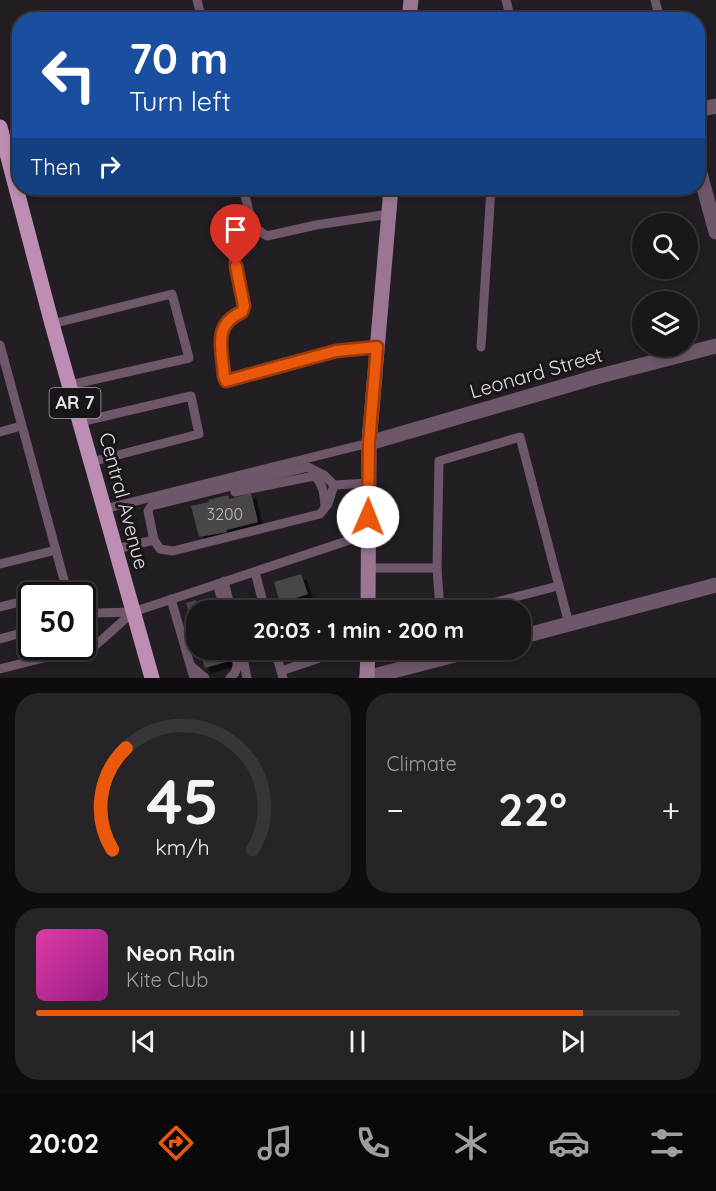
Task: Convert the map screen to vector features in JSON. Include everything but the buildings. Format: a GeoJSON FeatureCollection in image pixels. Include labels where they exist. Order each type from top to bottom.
{"type":"FeatureCollection","features":[{"type":"Feature","properties":{"kind":"main road","name":"Central Avenue"},"geometry":{"type":"LineString","coordinates":[[0,127],[12,172]]}},
{"type":"Feature","properties":{"kind":"main road","name":"Central Avenue"},"geometry":{"type":"LineString","coordinates":[[18,195],[152,678]]}},
{"type":"Feature","properties":{"kind":"main road"},"geometry":{"type":"LineString","coordinates":[[368,600],[369,443],[390,195]]}},
{"type":"Feature","properties":{"kind":"main road"},"geometry":{"type":"LineString","coordinates":[[367,678],[368,660]]}},
{"type":"Feature","properties":{"kind":"street"},"geometry":{"type":"LineString","coordinates":[[705,192],[716,232]]}},
{"type":"Feature","properties":{"kind":"street","name":"Leonard Street"},"geometry":{"type":"LineString","coordinates":[[369,443],[596,377],[716,346]]}},
{"type":"Feature","properties":{"kind":"street"},"geometry":{"type":"LineString","coordinates":[[531,634],[716,585]]}},
{"type":"Feature","properties":{"kind":"street"},"geometry":{"type":"LineString","coordinates":[[367,678],[436,660]]}},
{"type":"Feature","properties":{"kind":"lane"},"geometry":{"type":"LineString","coordinates":[[245,195],[253,226],[267,236],[316,225],[389,214]]}},
{"type":"Feature","properties":{"kind":"lane"},"geometry":{"type":"LineString","coordinates":[[481,347],[492,195]]}},
{"type":"Feature","properties":{"kind":"lane"},"geometry":{"type":"LineString","coordinates":[[260,231],[235,256],[233,262],[244,306],[242,312],[232,316],[221,331],[226,381],[336,351],[377,347]]}},
{"type":"Feature","properties":{"kind":"lane"},"geometry":{"type":"LineString","coordinates":[[52,324],[172,294],[189,358],[70,385]]}},
{"type":"Feature","properties":{"kind":"lane"},"geometry":{"type":"LineString","coordinates":[[0,346],[63,582]]}},
{"type":"Feature","properties":{"kind":"lane"},"geometry":{"type":"LineString","coordinates":[[80,422],[191,396],[200,434],[91,462]]}},
{"type":"Feature","properties":{"kind":"lane"},"geometry":{"type":"LineString","coordinates":[[0,432],[21,426]]}},
{"type":"Feature","properties":{"kind":"lane"},"geometry":{"type":"LineString","coordinates":[[439,600],[437,568],[438,461],[520,437],[568,624]]}},
{"type":"Feature","properties":{"kind":"lane"},"geometry":{"type":"LineString","coordinates":[[104,509],[369,443]]}},
{"type":"Feature","properties":{"kind":"lane"},"geometry":{"type":"LineString","coordinates":[[334,485],[325,509],[313,517],[173,551],[160,549],[154,540],[148,511],[151,506],[308,467],[324,475],[334,485],[369,483]]}},
{"type":"Feature","properties":{"kind":"lane"},"geometry":{"type":"LineString","coordinates":[[149,518],[155,512],[201,499],[314,476],[321,481],[325,509]]}},
{"type":"Feature","properties":{"kind":"lane"},"geometry":{"type":"LineString","coordinates":[[96,613],[132,612],[368,534]]}},
{"type":"Feature","properties":{"kind":"lane"},"geometry":{"type":"LineString","coordinates":[[116,549],[154,540]]}},
{"type":"Feature","properties":{"kind":"lane"},"geometry":{"type":"LineString","coordinates":[[0,564],[56,550]]}},
{"type":"Feature","properties":{"kind":"lane"},"geometry":{"type":"LineString","coordinates":[[368,568],[437,568]]}},
{"type":"Feature","properties":{"kind":"lane"},"geometry":{"type":"LineString","coordinates":[[255,572],[262,600]]}},
{"type":"Feature","properties":{"kind":"lane"},"geometry":{"type":"LineString","coordinates":[[221,583],[224,600]]}},
{"type":"Feature","properties":{"kind":"lane"},"geometry":{"type":"LineString","coordinates":[[221,583],[227,600]]}},
{"type":"Feature","properties":{"kind":"lane"},"geometry":{"type":"LineString","coordinates":[[504,600],[558,586]]}},
{"type":"Feature","properties":{"kind":"lane"},"geometry":{"type":"LineString","coordinates":[[171,599],[194,678]]}},
{"type":"Feature","properties":{"kind":"lane"},"geometry":{"type":"LineString","coordinates":[[0,607],[18,602]]}},
{"type":"Feature","properties":{"kind":"lane"},"geometry":{"type":"LineString","coordinates":[[3,678],[0,668],[96,645],[132,612]]}},
{"type":"Feature","properties":{"kind":"lane"},"geometry":{"type":"LineString","coordinates":[[0,639],[18,634]]}},
{"type":"Feature","properties":{"kind":"lane"},"geometry":{"type":"LineString","coordinates":[[230,678],[234,675],[238,660]]}},
{"type":"Feature","properties":{"kind":"lane"},"geometry":{"type":"LineString","coordinates":[[243,660],[247,678]]}},
{"type":"Feature","properties":{"kind":"lane"},"geometry":{"type":"LineString","coordinates":[[282,674],[314,660]]}},
{"type":"Feature","properties":{"kind":"lane"},"geometry":{"type":"LineString","coordinates":[[189,665],[205,678]]}},
{"type":"Feature","properties":{"kind":"route"},"geometry":{"type":"LineString","coordinates":[[236,266],[244,306],[242,312],[232,316],[221,331],[226,381],[336,351],[377,347],[369,443],[368,517]]}}]}
